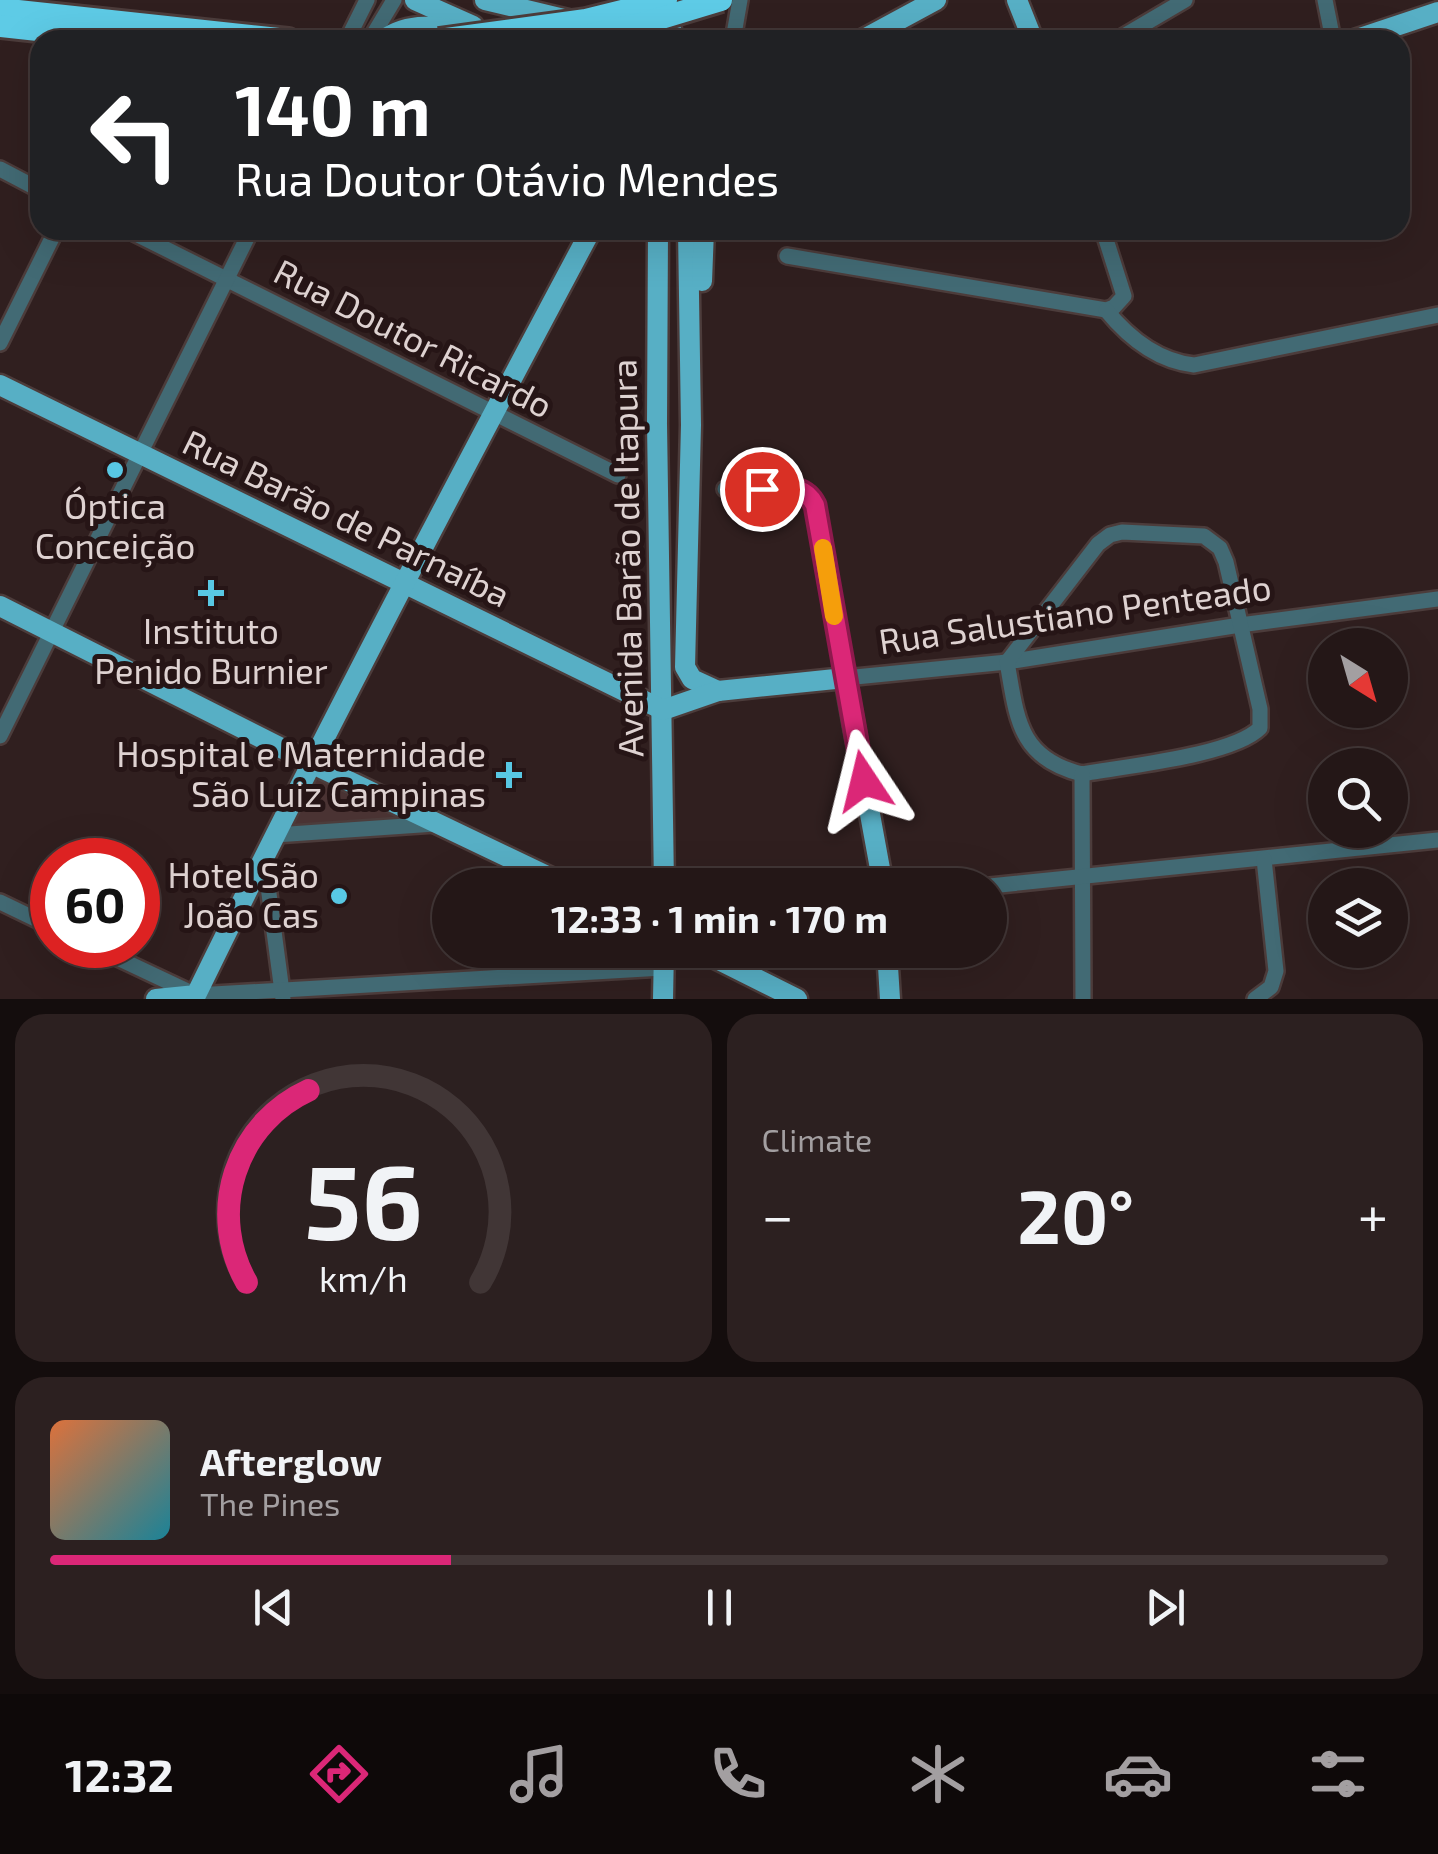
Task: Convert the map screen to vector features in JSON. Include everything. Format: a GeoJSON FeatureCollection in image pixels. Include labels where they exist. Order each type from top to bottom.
{"type":"FeatureCollection","features":[{"type":"Feature","properties":{"kind":"highway"},"geometry":{"type":"LineString","coordinates":[[512,30],[586,20],[666,0]]}},
{"type":"Feature","properties":{"kind":"highway"},"geometry":{"type":"LineString","coordinates":[[612,30],[722,0]]}},
{"type":"Feature","properties":{"kind":"highway"},"geometry":{"type":"LineString","coordinates":[[0,9],[89,30]]}},
{"type":"Feature","properties":{"kind":"highway"},"geometry":{"type":"LineString","coordinates":[[0,26],[141,30]]}},
{"type":"Feature","properties":{"kind":"main road"},"geometry":{"type":"LineString","coordinates":[[416,0],[481,30]]}},
{"type":"Feature","properties":{"kind":"main road"},"geometry":{"type":"LineString","coordinates":[[485,0],[557,16],[595,30]]}},
{"type":"Feature","properties":{"kind":"main road"},"geometry":{"type":"LineString","coordinates":[[532,0],[557,16]]}},
{"type":"Feature","properties":{"kind":"main road"},"geometry":{"type":"LineString","coordinates":[[666,0],[671,30]]}},
{"type":"Feature","properties":{"kind":"main road"},"geometry":{"type":"LineString","coordinates":[[880,30],[936,0]]}},
{"type":"Feature","properties":{"kind":"main road"},"geometry":{"type":"LineString","coordinates":[[1016,2],[1029,30]]}},
{"type":"Feature","properties":{"kind":"main road"},"geometry":{"type":"LineString","coordinates":[[632,6],[639,30]]}},
{"type":"Feature","properties":{"kind":"main road"},"geometry":{"type":"LineString","coordinates":[[1384,30],[1438,12]]}},
{"type":"Feature","properties":{"kind":"main road"},"geometry":{"type":"LineString","coordinates":[[405,30],[436,26],[456,30]]}},
{"type":"Feature","properties":{"kind":"main road"},"geometry":{"type":"LineString","coordinates":[[156,999],[196,995],[492,412],[586,240]]}},
{"type":"Feature","properties":{"kind":"main road","name":"Avenida Barão de Itapura"},"geometry":{"type":"LineString","coordinates":[[658,240],[664,868]]}},
{"type":"Feature","properties":{"kind":"main road","name":"Avenida Barão de Itapura"},"geometry":{"type":"LineString","coordinates":[[688,240],[685,668],[692,679],[718,691]]}},
{"type":"Feature","properties":{"kind":"main road"},"geometry":{"type":"LineString","coordinates":[[690,381],[698,363],[704,240]]}},
{"type":"Feature","properties":{"kind":"main road","name":"Rua Barão de Parnaíba"},"geometry":{"type":"LineString","coordinates":[[0,385],[663,710]]}},
{"type":"Feature","properties":{"kind":"main road"},"geometry":{"type":"LineString","coordinates":[[0,606],[313,764],[531,868]]}},
{"type":"Feature","properties":{"kind":"main road"},"geometry":{"type":"LineString","coordinates":[[845,678],[880,868]]}},
{"type":"Feature","properties":{"kind":"main road","name":"Rua Salustiano Penteado"},"geometry":{"type":"LineString","coordinates":[[663,710],[718,691],[845,678]]}},
{"type":"Feature","properties":{"kind":"main road"},"geometry":{"type":"LineString","coordinates":[[663,999],[664,968]]}},
{"type":"Feature","properties":{"kind":"main road"},"geometry":{"type":"LineString","coordinates":[[735,968],[796,998],[816,999]]}},
{"type":"Feature","properties":{"kind":"main road"},"geometry":{"type":"LineString","coordinates":[[888,968],[890,999]]}},
{"type":"Feature","properties":{"kind":"street"},"geometry":{"type":"LineString","coordinates":[[352,30],[367,0]]}},
{"type":"Feature","properties":{"kind":"street"},"geometry":{"type":"LineString","coordinates":[[376,30],[394,0]]}},
{"type":"Feature","properties":{"kind":"street"},"geometry":{"type":"LineString","coordinates":[[736,30],[740,0]]}},
{"type":"Feature","properties":{"kind":"street"},"geometry":{"type":"LineString","coordinates":[[1134,30],[1185,0]]}},
{"type":"Feature","properties":{"kind":"street"},"geometry":{"type":"LineString","coordinates":[[1325,0],[1331,30]]}},
{"type":"Feature","properties":{"kind":"street"},"geometry":{"type":"LineString","coordinates":[[0,168],[30,184]]}},
{"type":"Feature","properties":{"kind":"street"},"geometry":{"type":"LineString","coordinates":[[0,343],[51,240]]}},
{"type":"Feature","properties":{"kind":"street","name":"Rua Doutor Ricardo"},"geometry":{"type":"LineString","coordinates":[[148,240],[618,475]]}},
{"type":"Feature","properties":{"kind":"street"},"geometry":{"type":"LineString","coordinates":[[0,736],[246,240]]}},
{"type":"Feature","properties":{"kind":"street"},"geometry":{"type":"LineString","coordinates":[[1106,310],[1122,300],[1124,288],[1107,240]]}},
{"type":"Feature","properties":{"kind":"street"},"geometry":{"type":"LineString","coordinates":[[787,256],[1106,310],[1120,327],[1161,358],[1194,365],[1438,315]]}},
{"type":"Feature","properties":{"kind":"street"},"geometry":{"type":"LineString","coordinates":[[725,489],[799,488],[810,495],[815,505],[845,678]]}},
{"type":"Feature","properties":{"kind":"street"},"geometry":{"type":"LineString","coordinates":[[1122,532],[1204,536],[1214,542],[1226,562],[1240,625],[1262,720],[1256,732],[1225,747],[1082,774],[1063,769],[1025,740],[1014,708],[1007,662],[1098,544],[1110,535],[1122,532]]}},
{"type":"Feature","properties":{"kind":"street","name":"Rua Salustiano Penteado"},"geometry":{"type":"LineString","coordinates":[[845,678],[1007,662],[1438,599]]}},
{"type":"Feature","properties":{"kind":"street"},"geometry":{"type":"LineString","coordinates":[[1082,774],[1083,999]]}},
{"type":"Feature","properties":{"kind":"street"},"geometry":{"type":"LineString","coordinates":[[275,834],[440,824]]}},
{"type":"Feature","properties":{"kind":"street"},"geometry":{"type":"LineString","coordinates":[[1007,885],[1438,840]]}},
{"type":"Feature","properties":{"kind":"street"},"geometry":{"type":"LineString","coordinates":[[264,856],[283,996]]}},
{"type":"Feature","properties":{"kind":"street"},"geometry":{"type":"LineString","coordinates":[[1255,999],[1271,987],[1276,971],[1264,859]]}},
{"type":"Feature","properties":{"kind":"street"},"geometry":{"type":"LineString","coordinates":[[0,902],[30,917]]}},
{"type":"Feature","properties":{"kind":"street"},"geometry":{"type":"LineString","coordinates":[[139,968],[196,995],[283,996],[571,968]]}},
{"type":"Feature","properties":{"kind":"shaded area"},"geometry":{"type":"Polygon","coordinates":[[[314,773],[404,819],[284,828],[314,773]]]}},
{"type":"Feature","properties":{"kind":"slow traffic"},"geometry":{"type":"LineString","coordinates":[[823,548],[834,616]]}},
{"type":"Feature","properties":{"kind":"place","name":"Óptica Conceição"},"geometry":{"type":"Point","coordinates":[115,470]}},
{"type":"Feature","properties":{"kind":"place","name":"Instituto Penido Burnier"},"geometry":{"type":"Point","coordinates":[211,593]}},
{"type":"Feature","properties":{"kind":"place","name":"Hospital e Maternidade São Luiz Campinas"},"geometry":{"type":"Point","coordinates":[509,775]}},
{"type":"Feature","properties":{"kind":"place","name":"Hotel São João Cas"},"geometry":{"type":"Point","coordinates":[339,896]}},
{"type":"Feature","properties":{"kind":"route"},"geometry":{"type":"LineString","coordinates":[[762,489],[799,488],[810,495],[815,505],[864,781]]}}]}
